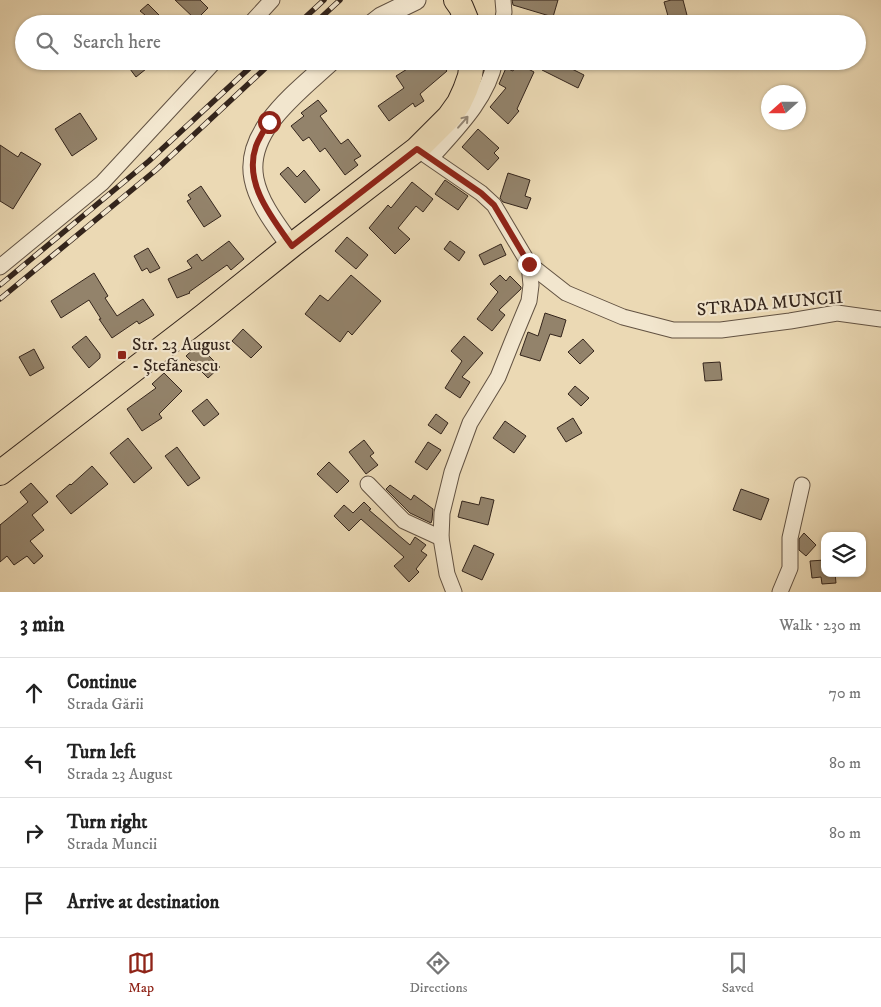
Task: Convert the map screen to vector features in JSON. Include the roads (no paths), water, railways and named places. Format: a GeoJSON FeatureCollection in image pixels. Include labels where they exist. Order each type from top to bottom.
{"type":"FeatureCollection","features":[{"type":"Feature","properties":{"kind":"main road"},"geometry":{"type":"LineString","coordinates":[[0,473],[292,246],[424,154],[459,103],[471,70]]}},
{"type":"Feature","properties":{"kind":"street"},"geometry":{"type":"LineString","coordinates":[[258,15],[272,0]]}},
{"type":"Feature","properties":{"kind":"street"},"geometry":{"type":"LineString","coordinates":[[385,15],[416,0]]}},
{"type":"Feature","properties":{"kind":"street"},"geometry":{"type":"LineString","coordinates":[[503,0],[504,15]]}},
{"type":"Feature","properties":{"kind":"street"},"geometry":{"type":"LineString","coordinates":[[0,267],[102,183],[207,70]]}},
{"type":"Feature","properties":{"kind":"street"},"geometry":{"type":"LineString","coordinates":[[292,246],[272,219],[257,188],[253,169],[255,147],[266,128],[280,110],[322,70]]}},
{"type":"Feature","properties":{"kind":"street"},"geometry":{"type":"LineString","coordinates":[[424,154],[468,116],[483,93],[493,70]]}},
{"type":"Feature","properties":{"kind":"street","name":"STRADA MUNCII"},"geometry":{"type":"LineString","coordinates":[[424,154],[481,193],[494,205],[529,264],[566,293],[623,318],[673,330],[721,330],[837,313],[881,319]]}},
{"type":"Feature","properties":{"kind":"street","name":"STRADA MUNCII"},"geometry":{"type":"LineString","coordinates":[[454,592],[447,574],[441,538],[442,513],[452,472],[470,424],[498,376],[528,301],[531,286],[529,264]]}},
{"type":"Feature","properties":{"kind":"street"},"geometry":{"type":"LineString","coordinates":[[368,484],[404,521],[441,538]]}},
{"type":"Feature","properties":{"kind":"street"},"geometry":{"type":"LineString","coordinates":[[780,592],[790,568],[790,538],[802,485]]}},
{"type":"Feature","properties":{"kind":"railway"},"geometry":{"type":"LineString","coordinates":[[308,15],[324,0]]}},
{"type":"Feature","properties":{"kind":"railway"},"geometry":{"type":"LineString","coordinates":[[324,15],[340,0]]}},
{"type":"Feature","properties":{"kind":"railway"},"geometry":{"type":"LineString","coordinates":[[0,285],[149,161],[247,70]]}},
{"type":"Feature","properties":{"kind":"railway"},"geometry":{"type":"LineString","coordinates":[[0,299],[156,170],[263,70]]}},
{"type":"Feature","properties":{"kind":"place","name":"Str. 23 August - Ștefănescu"},"geometry":{"type":"Point","coordinates":[122,355]}}]}
